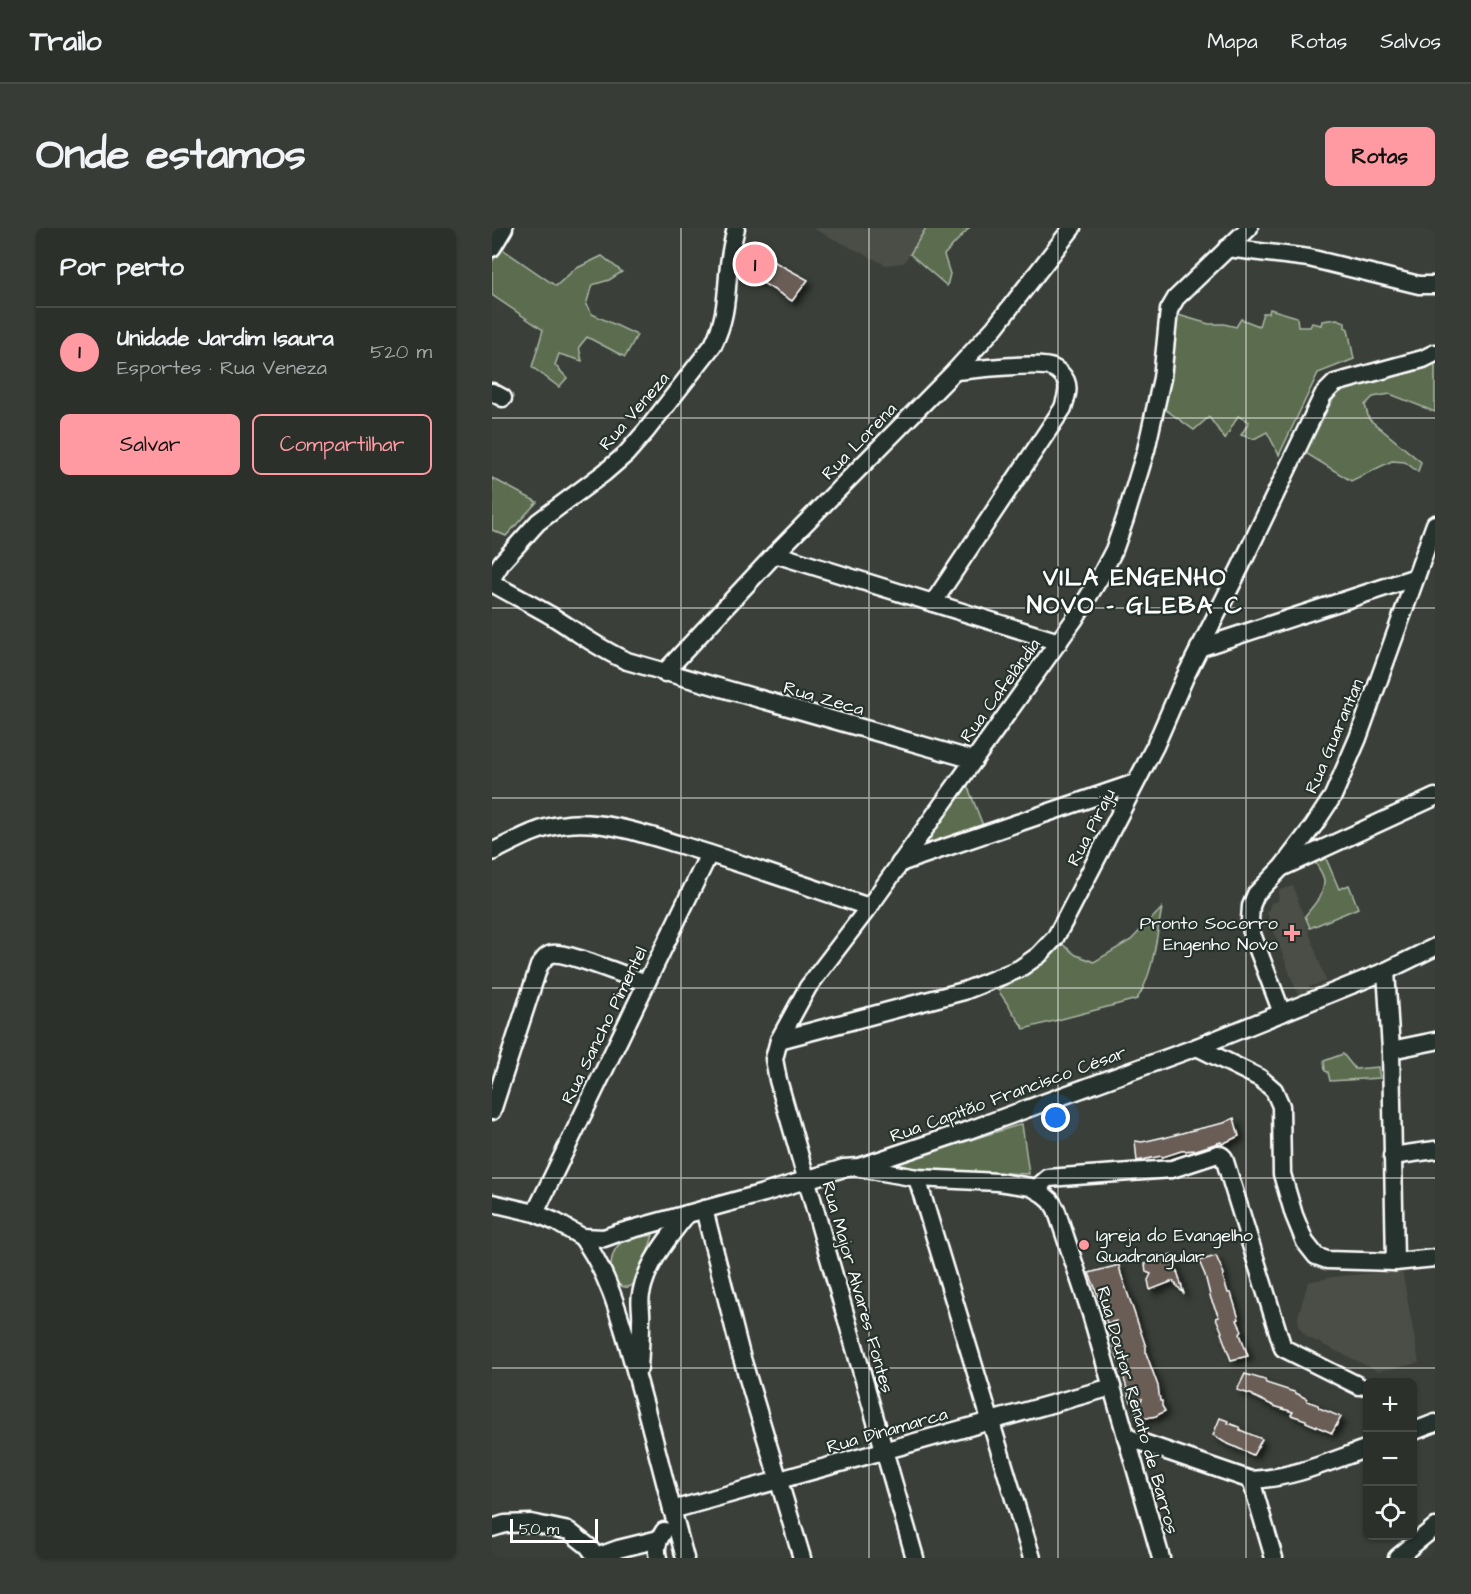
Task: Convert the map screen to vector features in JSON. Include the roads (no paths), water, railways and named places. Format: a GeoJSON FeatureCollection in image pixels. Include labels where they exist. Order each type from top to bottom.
{"type":"FeatureCollection","features":[{"type":"Feature","properties":{"kind":"street"},"geometry":{"type":"LineString","coordinates":[[492,248],[504,228]]}},
{"type":"Feature","properties":{"kind":"street","name":"Rua Veneza"},"geometry":{"type":"LineString","coordinates":[[492,578],[501,562],[538,522],[626,454],[713,345],[724,317],[736,228]]}},
{"type":"Feature","properties":{"kind":"street","name":"Rua Lorena"},"geometry":{"type":"LineString","coordinates":[[664,673],[775,554],[955,371],[995,327],[1072,228]]}},
{"type":"Feature","properties":{"kind":"street","name":"Rua Cafelândia"},"geometry":{"type":"LineString","coordinates":[[805,1172],[778,1080],[774,1059],[779,1040],[808,987],[1059,642],[1099,579],[1125,519],[1146,450],[1162,378],[1169,310],[1176,298],[1249,228]]}},
{"type":"Feature","properties":{"kind":"street"},"geometry":{"type":"LineString","coordinates":[[1227,248],[1310,258],[1419,285],[1435,285]]}},
{"type":"Feature","properties":{"kind":"street","name":"Rua Piraju"},"geometry":{"type":"LineString","coordinates":[[779,1040],[964,992],[1019,969],[1039,955],[1054,938],[1067,916],[1155,746],[1175,698],[1318,403],[1329,387],[1335,383],[1423,359],[1435,353]]}},
{"type":"Feature","properties":{"kind":"street"},"geometry":{"type":"LineString","coordinates":[[933,603],[1063,408],[1068,392],[1067,381],[1053,368],[1029,366],[955,371]]}},
{"type":"Feature","properties":{"kind":"street","name":"Rua Guarantan"},"geometry":{"type":"LineString","coordinates":[[1282,1013],[1252,934],[1251,906],[1256,894],[1282,867],[1314,825],[1332,796],[1358,738],[1435,524]]}},
{"type":"Feature","properties":{"kind":"street"},"geometry":{"type":"LineString","coordinates":[[775,554],[1059,642]]}},
{"type":"Feature","properties":{"kind":"street"},"geometry":{"type":"LineString","coordinates":[[1199,648],[1416,577]]}},
{"type":"Feature","properties":{"kind":"street","name":"Rua Zeca"},"geometry":{"type":"LineString","coordinates":[[492,583],[551,616],[610,654],[664,673],[974,760]]}},
{"type":"Feature","properties":{"kind":"street"},"geometry":{"type":"LineString","coordinates":[[900,863],[1135,783]]}},
{"type":"Feature","properties":{"kind":"street"},"geometry":{"type":"LineString","coordinates":[[1282,867],[1435,797]]}},
{"type":"Feature","properties":{"kind":"street"},"geometry":{"type":"LineString","coordinates":[[492,852],[543,829],[559,825],[573,823],[604,825],[709,854],[869,906]]}},
{"type":"Feature","properties":{"kind":"street","name":"Rua Sancho Pimentel"},"geometry":{"type":"LineString","coordinates":[[535,1214],[709,854]]}},
{"type":"Feature","properties":{"kind":"street","name":"Rua Capitão Francisco César"},"geometry":{"type":"LineString","coordinates":[[582,1237],[604,1238],[704,1209],[805,1172],[860,1167],[969,1130],[1197,1047],[1386,972],[1435,947]]}},
{"type":"Feature","properties":{"kind":"street"},"geometry":{"type":"LineString","coordinates":[[492,1111],[539,966],[544,958],[550,954],[566,954],[646,983]]}},
{"type":"Feature","properties":{"kind":"street"},"geometry":{"type":"LineString","coordinates":[[1386,972],[1391,1050],[1395,1262]]}},
{"type":"Feature","properties":{"kind":"street"},"geometry":{"type":"LineString","coordinates":[[1391,1050],[1435,1041]]}},
{"type":"Feature","properties":{"kind":"street"},"geometry":{"type":"LineString","coordinates":[[1197,1047],[1260,1078],[1274,1090],[1281,1106],[1282,1174],[1305,1242],[1316,1256],[1327,1260],[1395,1262],[1435,1258]]}},
{"type":"Feature","properties":{"kind":"street"},"geometry":{"type":"LineString","coordinates":[[1392,1156],[1435,1150]]}},
{"type":"Feature","properties":{"kind":"street"},"geometry":{"type":"LineString","coordinates":[[860,1167],[916,1178],[1015,1184],[1031,1187],[1037,1191],[1048,1178],[1172,1169],[1218,1154],[1224,1158],[1283,1348],[1359,1386]]}},
{"type":"Feature","properties":{"kind":"street","name":"Rua Major Alvares Fontes"},"geometry":{"type":"LineString","coordinates":[[805,1172],[915,1558]]}},
{"type":"Feature","properties":{"kind":"street"},"geometry":{"type":"LineString","coordinates":[[916,1178],[1032,1558]]}},
{"type":"Feature","properties":{"kind":"street","name":"Rua Doutor Renato de Barros"},"geometry":{"type":"LineString","coordinates":[[1037,1191],[1051,1200],[1056,1209],[1091,1314],[1161,1558]]}},
{"type":"Feature","properties":{"kind":"street"},"geometry":{"type":"LineString","coordinates":[[492,1203],[556,1222],[582,1237],[593,1253],[614,1297],[685,1558]]}},
{"type":"Feature","properties":{"kind":"street"},"geometry":{"type":"LineString","coordinates":[[704,1209],[741,1355],[802,1558]]}},
{"type":"Feature","properties":{"kind":"street"},"geometry":{"type":"LineString","coordinates":[[638,1380],[642,1320],[641,1294],[654,1259],[667,1238],[687,1214]]}},
{"type":"Feature","properties":{"kind":"street"},"geometry":{"type":"LineString","coordinates":[[603,1273],[603,1259],[618,1233]]}},
{"type":"Feature","properties":{"kind":"street"},"geometry":{"type":"LineString","coordinates":[[614,1297],[630,1301],[641,1294]]}},
{"type":"Feature","properties":{"kind":"street","name":"Rua Dinamarca"},"geometry":{"type":"LineString","coordinates":[[672,1512],[778,1480],[1112,1387]]}},
{"type":"Feature","properties":{"kind":"street"},"geometry":{"type":"LineString","coordinates":[[1417,1430],[1435,1423]]}},
{"type":"Feature","properties":{"kind":"street"},"geometry":{"type":"LineString","coordinates":[[1126,1437],[1251,1480],[1292,1475],[1363,1450]]}},
{"type":"Feature","properties":{"kind":"street"},"geometry":{"type":"LineString","coordinates":[[1251,1480],[1274,1558]]}},
{"type":"Feature","properties":{"kind":"street"},"geometry":{"type":"LineString","coordinates":[[658,1558],[656,1550],[659,1539],[672,1512]]}},
{"type":"Feature","properties":{"kind":"street"},"geometry":{"type":"LineString","coordinates":[[492,1528],[505,1524],[531,1523],[569,1531],[588,1546],[596,1557],[659,1539]]}},
{"type":"Feature","properties":{"kind":"street"},"geometry":{"type":"LineString","coordinates":[[1397,1558],[1435,1527]]}},
{"type":"Feature","properties":{"kind":"place","name":"Unidade Jardim Isaura"},"geometry":{"type":"Point","coordinates":[755,264]}},
{"type":"Feature","properties":{"kind":"place","name":"Pronto Socorro Engenho Novo"},"geometry":{"type":"Point","coordinates":[1292,933]}},
{"type":"Feature","properties":{"kind":"place","name":"Igreja do Evangelho Quadrangular"},"geometry":{"type":"Point","coordinates":[1084,1245]}},
{"type":"Feature","properties":{"kind":"district","name":"VILA ENGENHO NOVO - GLEBA C"},"geometry":{"type":"Point","coordinates":[1135,591]}}]}
